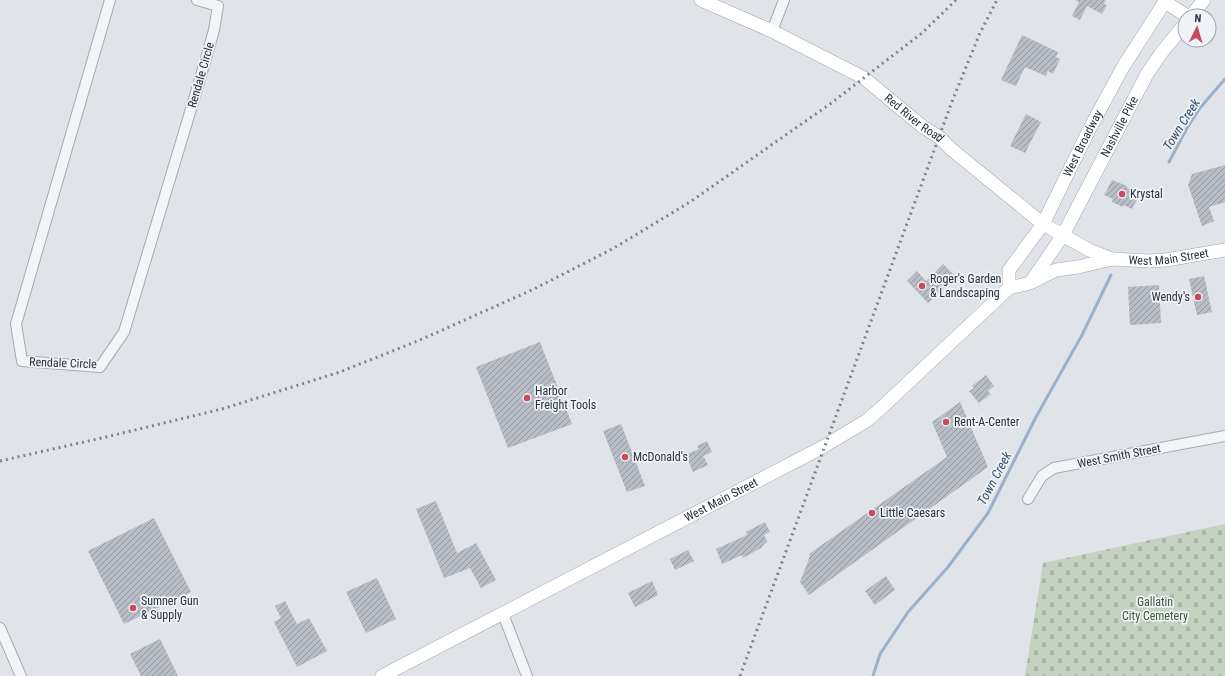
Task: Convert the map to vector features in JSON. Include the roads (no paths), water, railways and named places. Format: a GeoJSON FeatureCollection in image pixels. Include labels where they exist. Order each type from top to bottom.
{"type":"FeatureCollection","features":[{"type":"Feature","properties":{"kind":"main road","name":"Red River Road"},"geometry":{"type":"LineString","coordinates":[[701,0],[772,31],[864,78],[923,127],[939,137],[951,149],[1043,224],[1089,250],[1112,259]]}},
{"type":"Feature","properties":{"kind":"main road"},"geometry":{"type":"LineString","coordinates":[[1198,8],[1204,0]]}},
{"type":"Feature","properties":{"kind":"main road"},"geometry":{"type":"LineString","coordinates":[[1165,1],[1177,9]]}},
{"type":"Feature","properties":{"kind":"main road","name":"West Broadway"},"geometry":{"type":"LineString","coordinates":[[1009,288],[1009,270],[1043,224],[1090,128],[1123,67],[1165,1]]}},
{"type":"Feature","properties":{"kind":"main road","name":"Nashville Pike"},"geometry":{"type":"LineString","coordinates":[[1063,236],[1147,74],[1177,34]]}},
{"type":"Feature","properties":{"kind":"main road"},"geometry":{"type":"LineString","coordinates":[[1030,283],[1063,236]]}},
{"type":"Feature","properties":{"kind":"main road","name":"West Main Street"},"geometry":{"type":"LineString","coordinates":[[382,676],[821,448],[866,420],[879,410],[1009,288],[1030,283],[1056,270],[1078,267],[1112,259],[1149,261],[1166,260],[1225,250]]}},
{"type":"Feature","properties":{"kind":"street","name":"Rendale Circle"},"geometry":{"type":"LineString","coordinates":[[110,0],[16,324],[22,361],[100,367],[124,332],[214,30],[218,6],[197,0]]}},
{"type":"Feature","properties":{"kind":"street"},"geometry":{"type":"LineString","coordinates":[[772,31],[784,0]]}},
{"type":"Feature","properties":{"kind":"street","name":"West Smith Street"},"geometry":{"type":"LineString","coordinates":[[1028,499],[1042,476],[1054,468],[1225,436]]}},
{"type":"Feature","properties":{"kind":"street"},"geometry":{"type":"LineString","coordinates":[[503,614],[527,676]]}},
{"type":"Feature","properties":{"kind":"street"},"geometry":{"type":"LineString","coordinates":[[0,628],[21,676]]}},
{"type":"Feature","properties":{"kind":"waterway","name":"Town Creek"},"geometry":{"type":"LineString","coordinates":[[1169,162],[1187,128],[1200,108],[1225,79]]}},
{"type":"Feature","properties":{"kind":"waterway","name":"Town Creek"},"geometry":{"type":"LineString","coordinates":[[873,676],[880,654],[908,612],[948,567],[988,513],[1036,417],[1082,335],[1111,275]]}},
{"type":"Feature","properties":{"kind":"railway"},"geometry":{"type":"LineString","coordinates":[[0,461],[222,409],[340,372],[420,340],[534,289],[614,248],[690,202],[830,104],[922,33],[956,0]]}},
{"type":"Feature","properties":{"kind":"railway"},"geometry":{"type":"LineString","coordinates":[[740,676],[953,99],[980,33],[997,0]]}},
{"type":"Feature","properties":{"kind":"place","name":"Krystal"},"geometry":{"type":"Point","coordinates":[1122,194]}},
{"type":"Feature","properties":{"kind":"place","name":"Roger's Garden & Landscaping"},"geometry":{"type":"Point","coordinates":[922,286]}},
{"type":"Feature","properties":{"kind":"place","name":"Wendy's"},"geometry":{"type":"Point","coordinates":[1198,297]}},
{"type":"Feature","properties":{"kind":"place","name":"Harbor Freight Tools"},"geometry":{"type":"Point","coordinates":[527,398]}},
{"type":"Feature","properties":{"kind":"place","name":"Rent-A-Center"},"geometry":{"type":"Point","coordinates":[946,422]}},
{"type":"Feature","properties":{"kind":"place","name":"McDonald's"},"geometry":{"type":"Point","coordinates":[625,457]}},
{"type":"Feature","properties":{"kind":"place","name":"Little Caesars"},"geometry":{"type":"Point","coordinates":[872,513]}},
{"type":"Feature","properties":{"kind":"place","name":"Sumner Gun & Supply"},"geometry":{"type":"Point","coordinates":[133,608]}},
{"type":"Feature","properties":{"kind":"park label","name":"Gallatin City Cemetery"},"geometry":{"type":"Point","coordinates":[1155,609]}}]}
